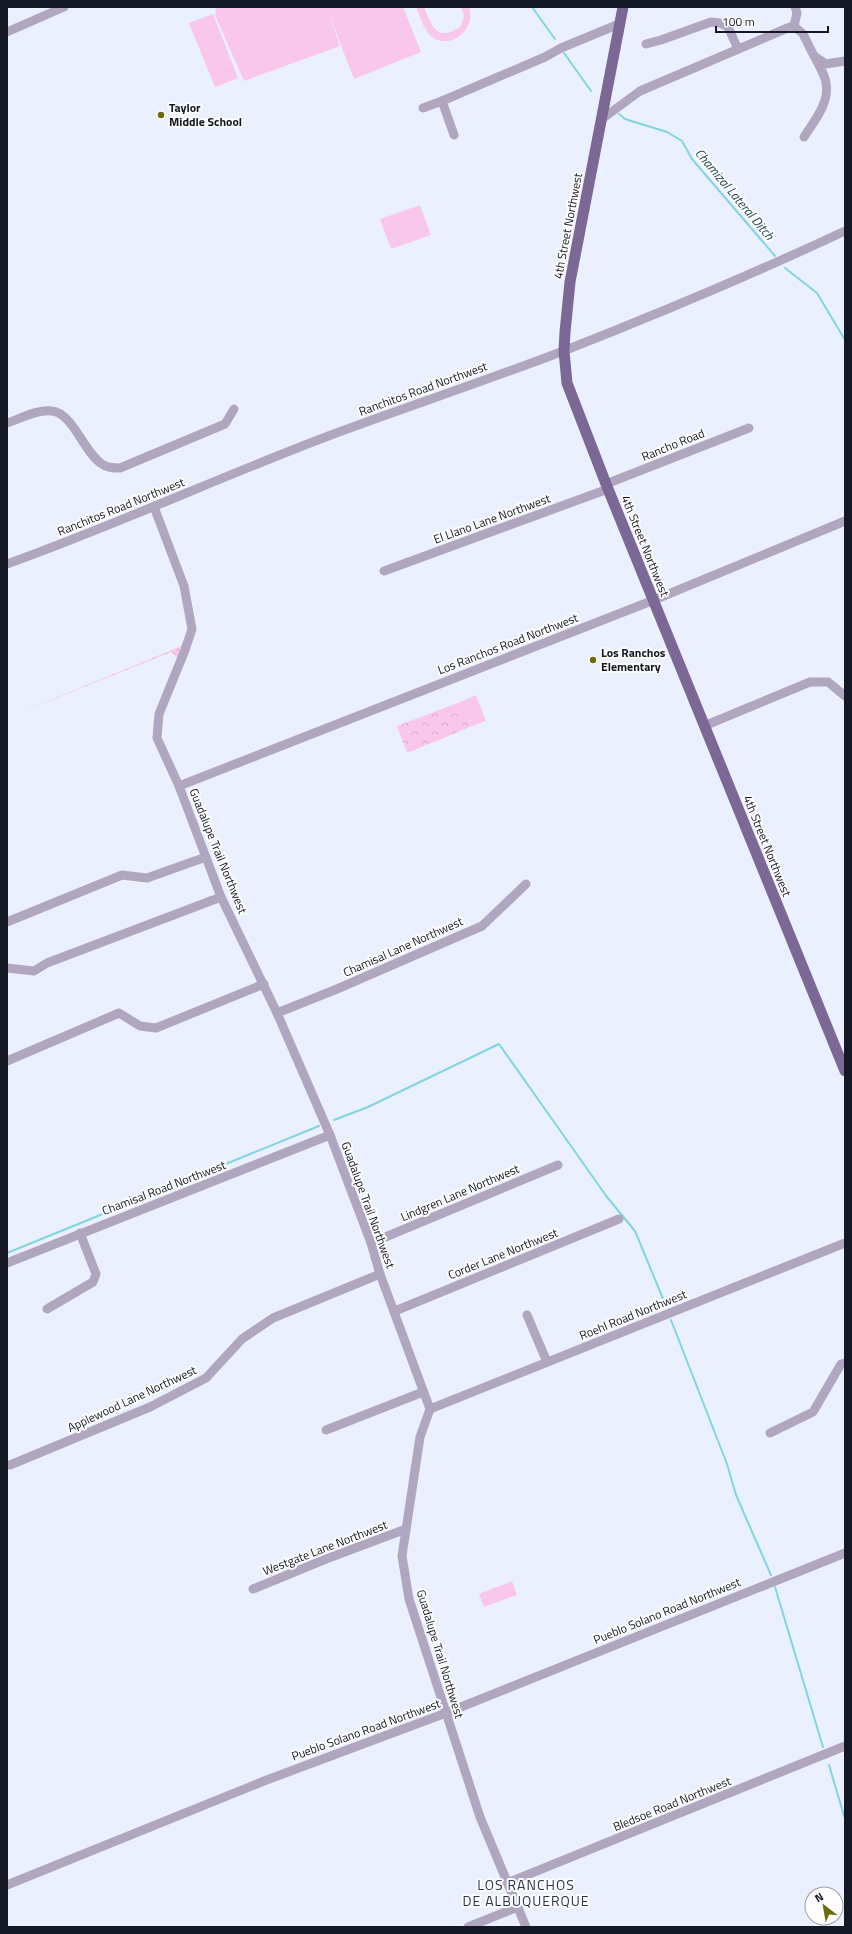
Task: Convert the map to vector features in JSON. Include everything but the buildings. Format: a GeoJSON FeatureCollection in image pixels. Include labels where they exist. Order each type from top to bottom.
{"type":"FeatureCollection","features":[{"type":"Feature","properties":{"kind":"main road","name":"4th Street Northwest"},"geometry":{"type":"LineString","coordinates":[[623,7],[570,282],[566,311],[564,351],[567,383],[607,487],[845,1071]]}},
{"type":"Feature","properties":{"kind":"street"},"geometry":{"type":"LineString","coordinates":[[7,32],[64,7]]}},
{"type":"Feature","properties":{"kind":"street"},"geometry":{"type":"LineString","coordinates":[[794,26],[797,13],[795,7]]}},
{"type":"Feature","properties":{"kind":"street"},"geometry":{"type":"LineString","coordinates":[[646,44],[711,22],[720,23],[728,27],[738,49]]}},
{"type":"Feature","properties":{"kind":"street"},"geometry":{"type":"LineString","coordinates":[[423,108],[619,24]]}},
{"type":"Feature","properties":{"kind":"street"},"geometry":{"type":"LineString","coordinates":[[602,120],[640,91],[794,26]]}},
{"type":"Feature","properties":{"kind":"street"},"geometry":{"type":"LineString","coordinates":[[794,26],[803,34],[826,82],[827,94],[822,108],[804,137]]}},
{"type":"Feature","properties":{"kind":"street"},"geometry":{"type":"LineString","coordinates":[[814,56],[826,64],[845,61]]}},
{"type":"Feature","properties":{"kind":"street"},"geometry":{"type":"LineString","coordinates":[[442,101],[454,135]]}},
{"type":"Feature","properties":{"kind":"street","name":"Ranchitos Road Northwest"},"geometry":{"type":"LineString","coordinates":[[7,564],[325,438],[564,351],[741,279],[845,231]]}},
{"type":"Feature","properties":{"kind":"street"},"geometry":{"type":"LineString","coordinates":[[7,424],[40,411],[52,411],[66,419],[94,458],[110,468],[120,468],[225,424],[234,409]]}},
{"type":"Feature","properties":{"kind":"street","name":"Rancho Road"},"geometry":{"type":"LineString","coordinates":[[607,487],[749,428]]}},
{"type":"Feature","properties":{"kind":"street","name":"El Llano Lane Northwest"},"geometry":{"type":"LineString","coordinates":[[384,572],[607,487]]}},
{"type":"Feature","properties":{"kind":"street","name":"Guadalupe Trail Northwest"},"geometry":{"type":"LineString","coordinates":[[154,507],[184,586],[192,629],[159,714],[157,738],[179,786],[221,897],[264,984],[330,1135],[371,1243],[380,1274],[395,1311],[430,1409],[420,1437],[402,1556],[410,1599],[480,1817],[526,1927]]}},
{"type":"Feature","properties":{"kind":"street","name":"Los Ranchos Road Northwest"},"geometry":{"type":"LineString","coordinates":[[179,786],[654,600],[845,520]]}},
{"type":"Feature","properties":{"kind":"street"},"geometry":{"type":"LineString","coordinates":[[704,726],[810,682],[828,682],[845,696]]}},
{"type":"Feature","properties":{"kind":"street"},"geometry":{"type":"LineString","coordinates":[[7,922],[122,875],[147,878],[206,857]]}},
{"type":"Feature","properties":{"kind":"street","name":"Chamisal Lane Northwest"},"geometry":{"type":"LineString","coordinates":[[277,1013],[337,989],[482,926],[526,884]]}},
{"type":"Feature","properties":{"kind":"street"},"geometry":{"type":"LineString","coordinates":[[7,968],[34,972],[47,963],[221,897]]}},
{"type":"Feature","properties":{"kind":"street"},"geometry":{"type":"LineString","coordinates":[[7,1061],[119,1013],[140,1026],[156,1028],[264,984]]}},
{"type":"Feature","properties":{"kind":"street","name":"Chamisal Road Northwest"},"geometry":{"type":"LineString","coordinates":[[7,1263],[330,1135]]}},
{"type":"Feature","properties":{"kind":"street","name":"Lindgren Lane Northwest"},"geometry":{"type":"LineString","coordinates":[[371,1243],[558,1165]]}},
{"type":"Feature","properties":{"kind":"street","name":"Corder Lane Northwest"},"geometry":{"type":"LineString","coordinates":[[395,1311],[619,1219]]}},
{"type":"Feature","properties":{"kind":"street"},"geometry":{"type":"LineString","coordinates":[[47,1309],[93,1282],[96,1274],[80,1233]]}},
{"type":"Feature","properties":{"kind":"street","name":"Roehl Road Northwest"},"geometry":{"type":"LineString","coordinates":[[430,1409],[845,1243]]}},
{"type":"Feature","properties":{"kind":"street","name":"Applewood Lane Northwest"},"geometry":{"type":"LineString","coordinates":[[10,1465],[150,1407],[206,1378],[242,1339],[273,1318],[380,1274]]}},
{"type":"Feature","properties":{"kind":"street"},"geometry":{"type":"LineString","coordinates":[[527,1315],[547,1362]]}},
{"type":"Feature","properties":{"kind":"street"},"geometry":{"type":"LineString","coordinates":[[770,1433],[813,1412],[841,1364],[845,1363]]}},
{"type":"Feature","properties":{"kind":"street"},"geometry":{"type":"LineString","coordinates":[[326,1430],[423,1392]]}},
{"type":"Feature","properties":{"kind":"street","name":"Westgate Lane Northwest"},"geometry":{"type":"LineString","coordinates":[[253,1590],[326,1559],[406,1529]]}},
{"type":"Feature","properties":{"kind":"street","name":"Pueblo Solano Road Northwest"},"geometry":{"type":"LineString","coordinates":[[7,1885],[264,1781],[446,1713],[845,1553]]}},
{"type":"Feature","properties":{"kind":"street","name":"Bledsoe Road Northwest"},"geometry":{"type":"LineString","coordinates":[[508,1883],[845,1746]]}},
{"type":"Feature","properties":{"kind":"street"},"geometry":{"type":"LineString","coordinates":[[468,1927],[518,1907]]}},
{"type":"Feature","properties":{"kind":"green space"},"geometry":{"type":"Polygon","coordinates":[[[217,7],[403,7],[421,52],[354,79],[327,9],[340,46],[244,81],[215,15],[217,7]]]}},
{"type":"Feature","properties":{"kind":"green space"},"geometry":{"type":"Polygon","coordinates":[[[416,7],[424,7],[433,26],[441,33],[453,31],[461,26],[464,16],[461,7],[469,7],[469,24],[459,37],[452,40],[437,40],[425,29],[416,7]]]}},
{"type":"Feature","properties":{"kind":"green space"},"geometry":{"type":"Polygon","coordinates":[[[213,14],[238,78],[215,87],[189,23],[213,14]]]}},
{"type":"Feature","properties":{"kind":"green space"},"geometry":{"type":"Polygon","coordinates":[[[420,205],[431,235],[391,249],[380,219],[420,205]]]}},
{"type":"Feature","properties":{"kind":"green space"},"geometry":{"type":"Polygon","coordinates":[[[184,645],[179,659],[171,652],[7,718],[184,645]]]}},
{"type":"Feature","properties":{"kind":"green space"},"geometry":{"type":"Polygon","coordinates":[[[476,695],[486,721],[470,727],[460,702],[476,695]]]}},
{"type":"Feature","properties":{"kind":"green space"},"geometry":{"type":"Polygon","coordinates":[[[460,702],[470,727],[407,753],[397,726],[460,702]]]}},
{"type":"Feature","properties":{"kind":"green space"},"geometry":{"type":"Polygon","coordinates":[[[512,1581],[517,1595],[484,1607],[479,1594],[512,1581]]]}},
{"type":"Feature","properties":{"kind":"waterway","name":"Chamizal Lateral Ditch"},"geometry":{"type":"LineString","coordinates":[[532,7],[555,39]]}},
{"type":"Feature","properties":{"kind":"waterway","name":"Chamizal Lateral Ditch"},"geometry":{"type":"LineString","coordinates":[[564,53],[591,91]]}},
{"type":"Feature","properties":{"kind":"waterway","name":"Chamizal Lateral Ditch"},"geometry":{"type":"LineString","coordinates":[[619,114],[625,119],[667,132],[682,141],[692,159],[775,256]]}},
{"type":"Feature","properties":{"kind":"waterway","name":"Chamizal Lateral Ditch"},"geometry":{"type":"LineString","coordinates":[[785,268],[817,293],[845,340]]}},
{"type":"Feature","properties":{"kind":"waterway"},"geometry":{"type":"LineString","coordinates":[[334,1120],[368,1107],[499,1044],[607,1197],[635,1231],[666,1306]]}},
{"type":"Feature","properties":{"kind":"waterway"},"geometry":{"type":"LineString","coordinates":[[7,1253],[319,1126]]}},
{"type":"Feature","properties":{"kind":"waterway"},"geometry":{"type":"LineString","coordinates":[[671,1320],[727,1464],[736,1495],[771,1575]]}},
{"type":"Feature","properties":{"kind":"waterway"},"geometry":{"type":"LineString","coordinates":[[775,1587],[823,1747]]}},
{"type":"Feature","properties":{"kind":"waterway"},"geometry":{"type":"LineString","coordinates":[[829,1765],[845,1819]]}},
{"type":"Feature","properties":{"kind":"place","name":"Taylor Middle School"},"geometry":{"type":"Point","coordinates":[161,115]}},
{"type":"Feature","properties":{"kind":"place","name":"Los Ranchos Elementary"},"geometry":{"type":"Point","coordinates":[593,660]}},
{"type":"Feature","properties":{"kind":"district","name":"LOS RANCHOS DE ALBUQUERQUE"},"geometry":{"type":"Point","coordinates":[526,1894]}}]}
